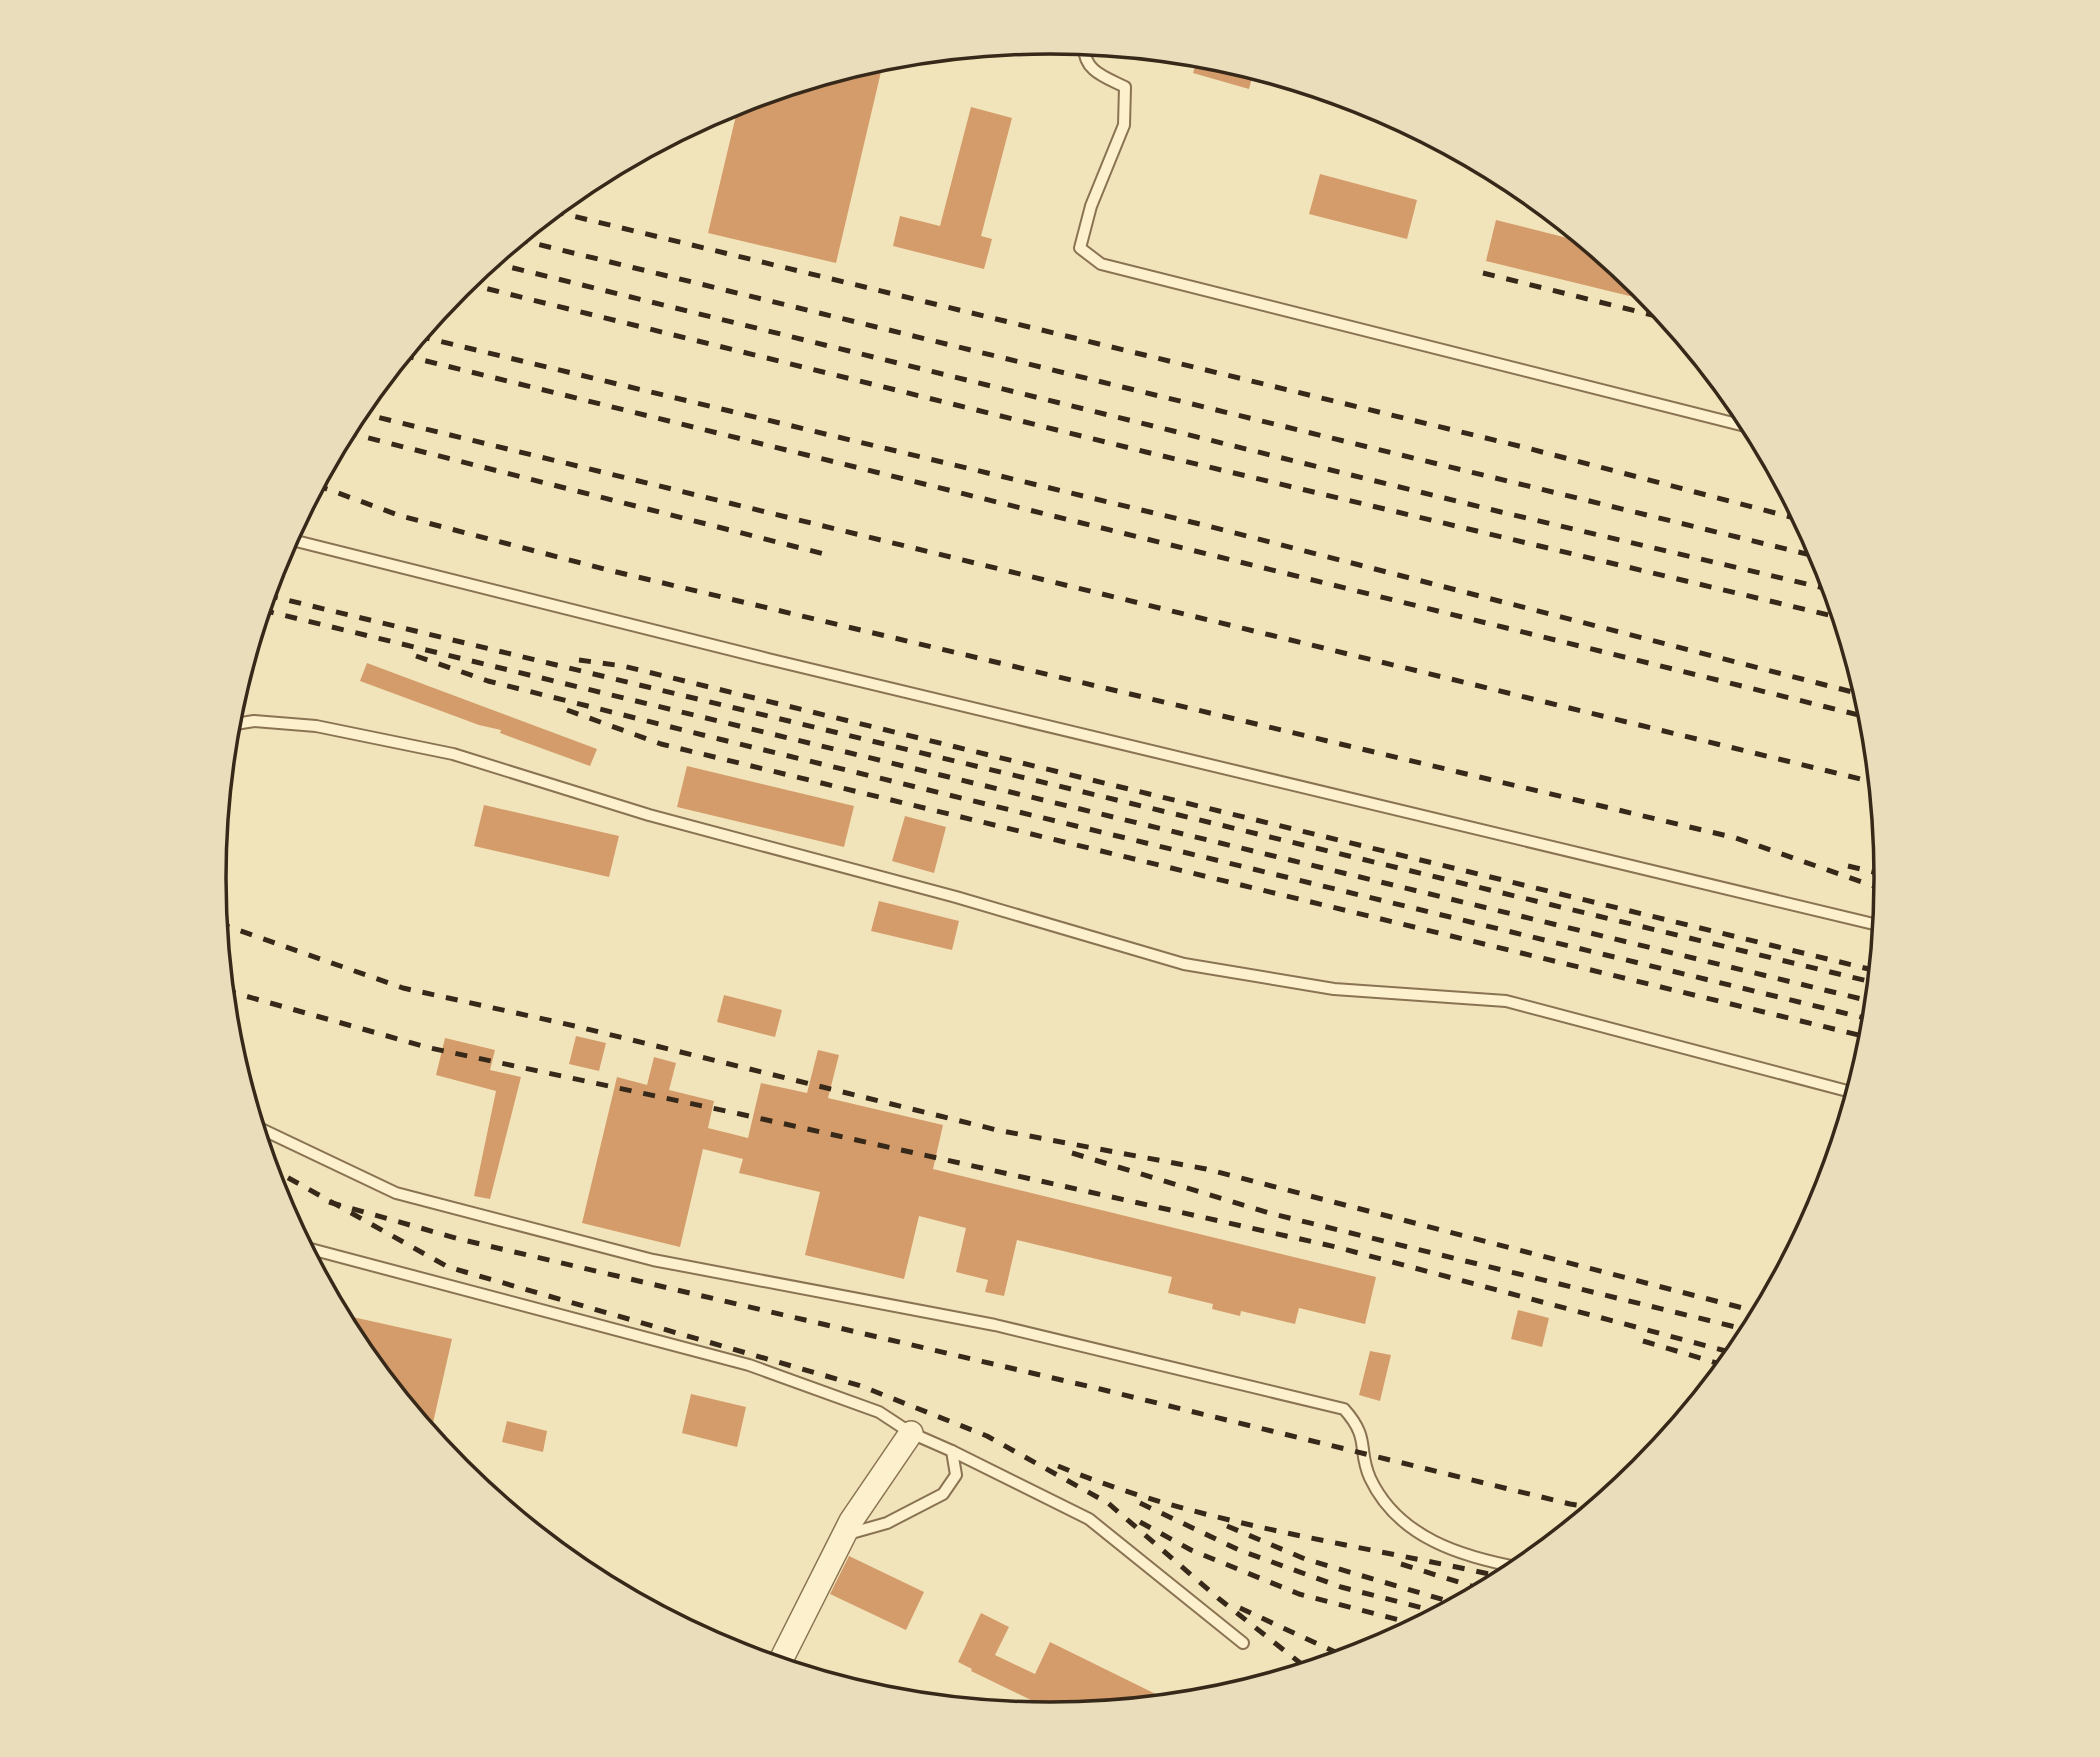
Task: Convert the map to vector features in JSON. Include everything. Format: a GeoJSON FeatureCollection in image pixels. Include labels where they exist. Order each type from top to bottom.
{"type":"FeatureCollection","features":[{"type":"Feature","properties":{"kind":"street"},"geometry":{"type":"LineString","coordinates":[[782,1658],[845,1535],[912,1433]]}},
{"type":"Feature","properties":{"kind":"lane"},"geometry":{"type":"LineString","coordinates":[[1084,55],[1093,71],[1125,87],[1124,125],[1091,206],[1080,248],[1101,264],[1737,424]]}},
{"type":"Feature","properties":{"kind":"lane"},"geometry":{"type":"LineString","coordinates":[[298,542],[768,659],[1872,924]]}},
{"type":"Feature","properties":{"kind":"lane"},"geometry":{"type":"LineString","coordinates":[[241,723],[254,721],[316,726],[453,754],[649,815],[956,897],[1184,964],[1335,989],[1506,1001],[1846,1091]]}},
{"type":"Feature","properties":{"kind":"lane"},"geometry":{"type":"LineString","coordinates":[[265,1131],[396,1193],[653,1260],[995,1325],[1344,1409],[1360,1427],[1369,1476],[1389,1507],[1432,1543],[1474,1559],[1506,1565]]}},
{"type":"Feature","properties":{"kind":"lane"},"geometry":{"type":"LineString","coordinates":[[315,1250],[749,1365],[879,1412],[912,1433],[1089,1519],[1243,1643]]}},
{"type":"Feature","properties":{"kind":"lane"},"geometry":{"type":"LineString","coordinates":[[845,1535],[887,1523],[943,1493],[956,1475],[952,1451]]}},
{"type":"Feature","properties":{"kind":"building"},"geometry":{"type":"Polygon","coordinates":[[[1195,67],[1252,79],[1249,89],[1193,73],[1195,67]]]}},
{"type":"Feature","properties":{"kind":"building"},"geometry":{"type":"Polygon","coordinates":[[[881,72],[836,263],[708,233],[736,117],[785,98],[881,72]]]}},
{"type":"Feature","properties":{"kind":"building"},"geometry":{"type":"Polygon","coordinates":[[[971,107],[1012,118],[981,236],[992,239],[984,269],[893,246],[900,216],[940,226],[971,107]]]}},
{"type":"Feature","properties":{"kind":"building"},"geometry":{"type":"Polygon","coordinates":[[[1320,174],[1417,200],[1407,239],[1309,214],[1320,174]]]}},
{"type":"Feature","properties":{"kind":"building"},"geometry":{"type":"Polygon","coordinates":[[[1496,220],[1568,238],[1634,297],[1486,261],[1496,220]]]}},
{"type":"Feature","properties":{"kind":"building"},"geometry":{"type":"Polygon","coordinates":[[[367,663],[597,749],[590,766],[500,733],[501,730],[479,725],[360,681],[367,663]]]}},
{"type":"Feature","properties":{"kind":"building"},"geometry":{"type":"Polygon","coordinates":[[[687,766],[854,806],[844,847],[677,807],[687,766]]]}},
{"type":"Feature","properties":{"kind":"building"},"geometry":{"type":"Polygon","coordinates":[[[484,805],[619,836],[609,877],[474,846],[484,805]]]}},
{"type":"Feature","properties":{"kind":"building"},"geometry":{"type":"Polygon","coordinates":[[[905,816],[946,827],[934,873],[892,861],[905,816]]]}},
{"type":"Feature","properties":{"kind":"building"},"geometry":{"type":"Polygon","coordinates":[[[879,901],[959,921],[952,950],[871,931],[879,901]]]}},
{"type":"Feature","properties":{"kind":"building"},"geometry":{"type":"Polygon","coordinates":[[[724,995],[782,1010],[775,1037],[717,1022],[724,995]]]}},
{"type":"Feature","properties":{"kind":"building"},"geometry":{"type":"Polygon","coordinates":[[[576,1036],[606,1043],[599,1071],[569,1064],[576,1036]]]}},
{"type":"Feature","properties":{"kind":"building"},"geometry":{"type":"Polygon","coordinates":[[[445,1038],[495,1050],[490,1070],[521,1077],[490,1199],[474,1196],[496,1091],[436,1075],[445,1038]]]}},
{"type":"Feature","properties":{"kind":"building"},"geometry":{"type":"Polygon","coordinates":[[[818,1050],[839,1055],[828,1098],[943,1125],[933,1169],[1376,1277],[1365,1324],[1299,1308],[1295,1324],[1241,1311],[1240,1316],[1212,1309],[1213,1304],[1168,1293],[1172,1277],[1017,1240],[1004,1296],[985,1292],[988,1280],[956,1272],[966,1228],[919,1216],[904,1279],[805,1255],[820,1192],[739,1173],[743,1159],[703,1149],[680,1247],[582,1223],[617,1077],[647,1085],[654,1057],[676,1063],[669,1090],[714,1101],[708,1128],[748,1138],[761,1083],[807,1093],[818,1050]]]}},
{"type":"Feature","properties":{"kind":"building"},"geometry":{"type":"Polygon","coordinates":[[[1518,1310],[1549,1318],[1542,1347],[1511,1339],[1518,1310]]]}},
{"type":"Feature","properties":{"kind":"building"},"geometry":{"type":"Polygon","coordinates":[[[353,1317],[452,1339],[433,1425],[396,1380],[353,1317]]]}},
{"type":"Feature","properties":{"kind":"building"},"geometry":{"type":"Polygon","coordinates":[[[1370,1351],[1391,1355],[1380,1401],[1359,1395],[1370,1351]]]}},
{"type":"Feature","properties":{"kind":"building"},"geometry":{"type":"Polygon","coordinates":[[[691,1394],[746,1407],[737,1447],[682,1433],[691,1394]]]}},
{"type":"Feature","properties":{"kind":"building"},"geometry":{"type":"Polygon","coordinates":[[[507,1421],[547,1431],[543,1452],[502,1442],[507,1421]]]}},
{"type":"Feature","properties":{"kind":"building"},"geometry":{"type":"Polygon","coordinates":[[[849,1556],[924,1592],[906,1630],[830,1594],[849,1556]]]}},
{"type":"Feature","properties":{"kind":"building"},"geometry":{"type":"Polygon","coordinates":[[[981,1613],[1009,1627],[995,1655],[1035,1674],[1050,1642],[1159,1696],[1104,1701],[1036,1702],[958,1662],[981,1613]]]}},
{"type":"Feature","properties":{"kind":"railway"},"geometry":{"type":"LineString","coordinates":[[563,214],[1527,448],[1790,517]]}},
{"type":"Feature","properties":{"kind":"railway"},"geometry":{"type":"LineString","coordinates":[[528,242],[1808,554]]}},
{"type":"Feature","properties":{"kind":"railway"},"geometry":{"type":"LineString","coordinates":[[501,265],[1501,512],[1821,587]]}},
{"type":"Feature","properties":{"kind":"railway"},"geometry":{"type":"LineString","coordinates":[[1483,273],[1651,315]]}},
{"type":"Feature","properties":{"kind":"railway"},"geometry":{"type":"LineString","coordinates":[[477,286],[1146,452],[1832,616]]}},
{"type":"Feature","properties":{"kind":"railway"},"geometry":{"type":"LineString","coordinates":[[427,338],[1208,526],[1852,692]]}},
{"type":"Feature","properties":{"kind":"railway"},"geometry":{"type":"LineString","coordinates":[[412,357],[1857,715]]}},
{"type":"Feature","properties":{"kind":"railway"},"geometry":{"type":"LineString","coordinates":[[369,415],[1868,781]]}},
{"type":"Feature","properties":{"kind":"railway"},"geometry":{"type":"LineString","coordinates":[[356,435],[832,556]]}},
{"type":"Feature","properties":{"kind":"railway"},"geometry":{"type":"LineString","coordinates":[[324,488],[401,516],[604,569],[1736,838],[1874,886]]}},
{"type":"Feature","properties":{"kind":"railway"},"geometry":{"type":"LineString","coordinates":[[275,597],[1867,981]]}},
{"type":"Feature","properties":{"kind":"railway"},"geometry":{"type":"LineString","coordinates":[[270,612],[1865,1000]]}},
{"type":"Feature","properties":{"kind":"railway"},"geometry":{"type":"LineString","coordinates":[[416,656],[488,681],[719,739],[1862,1017]]}},
{"type":"Feature","properties":{"kind":"railway"},"geometry":{"type":"LineString","coordinates":[[579,660],[623,666],[1869,969]]}},
{"type":"Feature","properties":{"kind":"railway"},"geometry":{"type":"LineString","coordinates":[[567,710],[661,744],[1859,1035]]}},
{"type":"Feature","properties":{"kind":"railway"},"geometry":{"type":"LineString","coordinates":[[1848,866],[1874,872]]}},
{"type":"Feature","properties":{"kind":"railway"},"geometry":{"type":"LineString","coordinates":[[228,926],[403,988],[575,1026],[997,1130],[1206,1169],[1752,1310]]}},
{"type":"Feature","properties":{"kind":"railway"},"geometry":{"type":"LineString","coordinates":[[234,993],[430,1048],[1336,1247],[1725,1351]]}},
{"type":"Feature","properties":{"kind":"railway"},"geometry":{"type":"LineString","coordinates":[[1072,1153],[1269,1213],[1740,1328]]}},
{"type":"Feature","properties":{"kind":"railway"},"geometry":{"type":"LineString","coordinates":[[280,1173],[448,1267],[861,1386],[987,1436],[1108,1503],[1218,1598],[1301,1663]]}},
{"type":"Feature","properties":{"kind":"railway"},"geometry":{"type":"LineString","coordinates":[[329,1202],[459,1239],[1100,1389],[1583,1506]]}},
{"type":"Feature","properties":{"kind":"railway"},"geometry":{"type":"LineString","coordinates":[[1643,1341],[1716,1363]]}},
{"type":"Feature","properties":{"kind":"railway"},"geometry":{"type":"LineString","coordinates":[[1058,1466],[1167,1504],[1280,1531],[1491,1575]]}},
{"type":"Feature","properties":{"kind":"railway"},"geometry":{"type":"LineString","coordinates":[[1140,1503],[1239,1550],[1341,1587],[1430,1610]]}},
{"type":"Feature","properties":{"kind":"railway"},"geometry":{"type":"LineString","coordinates":[[1140,1522],[1191,1550],[1299,1594],[1406,1622]]}},
{"type":"Feature","properties":{"kind":"railway"},"geometry":{"type":"LineString","coordinates":[[1227,1526],[1305,1559],[1446,1601]]}},
{"type":"Feature","properties":{"kind":"railway"},"geometry":{"type":"LineString","coordinates":[[1401,1564],[1472,1586]]}},
{"type":"Feature","properties":{"kind":"railway"},"geometry":{"type":"LineString","coordinates":[[1240,1608],[1334,1652]]}}]}
